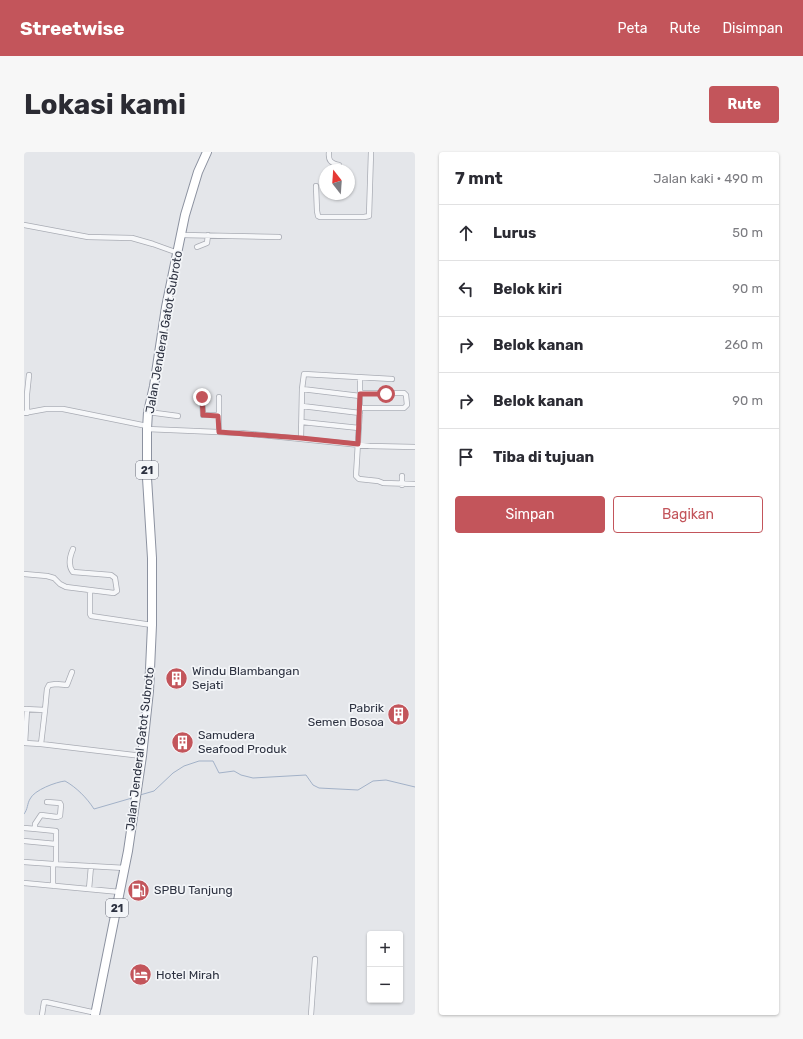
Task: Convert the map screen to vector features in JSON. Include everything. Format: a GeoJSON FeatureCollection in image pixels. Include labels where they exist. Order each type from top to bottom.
{"type":"FeatureCollection","features":[{"type":"Feature","properties":{"kind":"highway","name":"Jalan Jenderal Gatot Subroto"},"geometry":{"type":"LineString","coordinates":[[96,1014],[125,868],[142,756],[149,691],[152,625],[152,558],[147,478],[148,412],[166,307],[182,235],[194,184],[207,152]]}},
{"type":"Feature","properties":{"kind":"street"},"geometry":{"type":"LineString","coordinates":[[328,152],[329,160],[331,163],[335,164]]}},
{"type":"Feature","properties":{"kind":"street"},"geometry":{"type":"LineString","coordinates":[[316,186],[318,216],[369,216],[371,152]]}},
{"type":"Feature","properties":{"kind":"street"},"geometry":{"type":"LineString","coordinates":[[24,225],[88,236],[132,238],[178,253]]}},
{"type":"Feature","properties":{"kind":"street"},"geometry":{"type":"LineString","coordinates":[[182,235],[279,237]]}},
{"type":"Feature","properties":{"kind":"street"},"geometry":{"type":"LineString","coordinates":[[197,247],[207,244],[208,236]]}},
{"type":"Feature","properties":{"kind":"street"},"geometry":{"type":"LineString","coordinates":[[29,375],[25,413],[46,409],[63,409],[147,427],[301,438],[370,446],[415,447]]}},
{"type":"Feature","properties":{"kind":"street"},"geometry":{"type":"LineString","coordinates":[[301,438],[303,375],[392,379]]}},
{"type":"Feature","properties":{"kind":"street"},"geometry":{"type":"LineString","coordinates":[[360,378],[357,478],[383,483],[415,484]]}},
{"type":"Feature","properties":{"kind":"street"},"geometry":{"type":"LineString","coordinates":[[302,389],[360,395],[404,393],[406,395],[406,405],[404,408],[360,408]]}},
{"type":"Feature","properties":{"kind":"street"},"geometry":{"type":"LineString","coordinates":[[202,397],[203,415],[218,416]]}},
{"type":"Feature","properties":{"kind":"street"},"geometry":{"type":"LineString","coordinates":[[219,397],[219,432]]}},
{"type":"Feature","properties":{"kind":"street"},"geometry":{"type":"LineString","coordinates":[[302,406],[360,413]]}},
{"type":"Feature","properties":{"kind":"street"},"geometry":{"type":"LineString","coordinates":[[148,412],[178,416]]}},
{"type":"Feature","properties":{"kind":"street"},"geometry":{"type":"LineString","coordinates":[[302,422],[359,428]]}},
{"type":"Feature","properties":{"kind":"street"},"geometry":{"type":"LineString","coordinates":[[402,476],[402,484]]}},
{"type":"Feature","properties":{"kind":"street"},"geometry":{"type":"LineString","coordinates":[[24,574],[54,578],[66,587],[114,593],[117,591],[115,578],[111,575],[99,575],[90,572],[73,572],[70,567],[71,554],[73,550]]}},
{"type":"Feature","properties":{"kind":"street"},"geometry":{"type":"LineString","coordinates":[[90,590],[91,616],[152,625]]}},
{"type":"Feature","properties":{"kind":"street"},"geometry":{"type":"LineString","coordinates":[[41,744],[47,690],[49,685],[67,685],[72,672]]}},
{"type":"Feature","properties":{"kind":"street"},"geometry":{"type":"LineString","coordinates":[[45,710],[25,709],[25,743],[142,756]]}},
{"type":"Feature","properties":{"kind":"street"},"geometry":{"type":"LineString","coordinates":[[36,829],[35,824],[41,815],[60,816],[60,803],[47,802]]}},
{"type":"Feature","properties":{"kind":"street"},"geometry":{"type":"LineString","coordinates":[[24,828],[56,830],[53,886]]}},
{"type":"Feature","properties":{"kind":"street"},"geometry":{"type":"LineString","coordinates":[[24,841],[56,844]]}},
{"type":"Feature","properties":{"kind":"street"},"geometry":{"type":"LineString","coordinates":[[24,862],[125,868]]}},
{"type":"Feature","properties":{"kind":"street"},"geometry":{"type":"LineString","coordinates":[[89,889],[91,866]]}},
{"type":"Feature","properties":{"kind":"street"},"geometry":{"type":"LineString","coordinates":[[24,883],[120,892]]}},
{"type":"Feature","properties":{"kind":"street"},"geometry":{"type":"LineString","coordinates":[[311,1015],[315,959]]}},
{"type":"Feature","properties":{"kind":"street"},"geometry":{"type":"LineString","coordinates":[[42,1015],[44,1002],[96,1014]]}},
{"type":"Feature","properties":{"kind":"waterway"},"geometry":{"type":"LineString","coordinates":[[140,795],[154,791],[173,773],[184,766],[199,761],[213,761],[219,773],[234,771],[241,775],[253,778],[306,775],[313,785],[319,788],[358,790],[373,781],[386,780],[415,787]]}},
{"type":"Feature","properties":{"kind":"waterway"},"geometry":{"type":"LineString","coordinates":[[24,814],[32,796],[40,790],[65,781],[81,793],[94,809],[132,798]]}},
{"type":"Feature","properties":{"kind":"place","name":"Windu Blambangan Sejati"},"geometry":{"type":"Point","coordinates":[176,678]}},
{"type":"Feature","properties":{"kind":"place","name":"Pabrik Semen Bosoa"},"geometry":{"type":"Point","coordinates":[399,715]}},
{"type":"Feature","properties":{"kind":"place","name":"Samudera Seafood Produk"},"geometry":{"type":"Point","coordinates":[182,742]}},
{"type":"Feature","properties":{"kind":"place","name":"SPBU Tanjung"},"geometry":{"type":"Point","coordinates":[139,890]}},
{"type":"Feature","properties":{"kind":"place","name":"Hotel Mirah"},"geometry":{"type":"Point","coordinates":[141,975]}},
{"type":"Feature","properties":{"kind":"route"},"geometry":{"type":"LineString","coordinates":[[202,397],[203,415],[218,416],[219,432],[358,444],[360,394],[386,394]]}}]}
